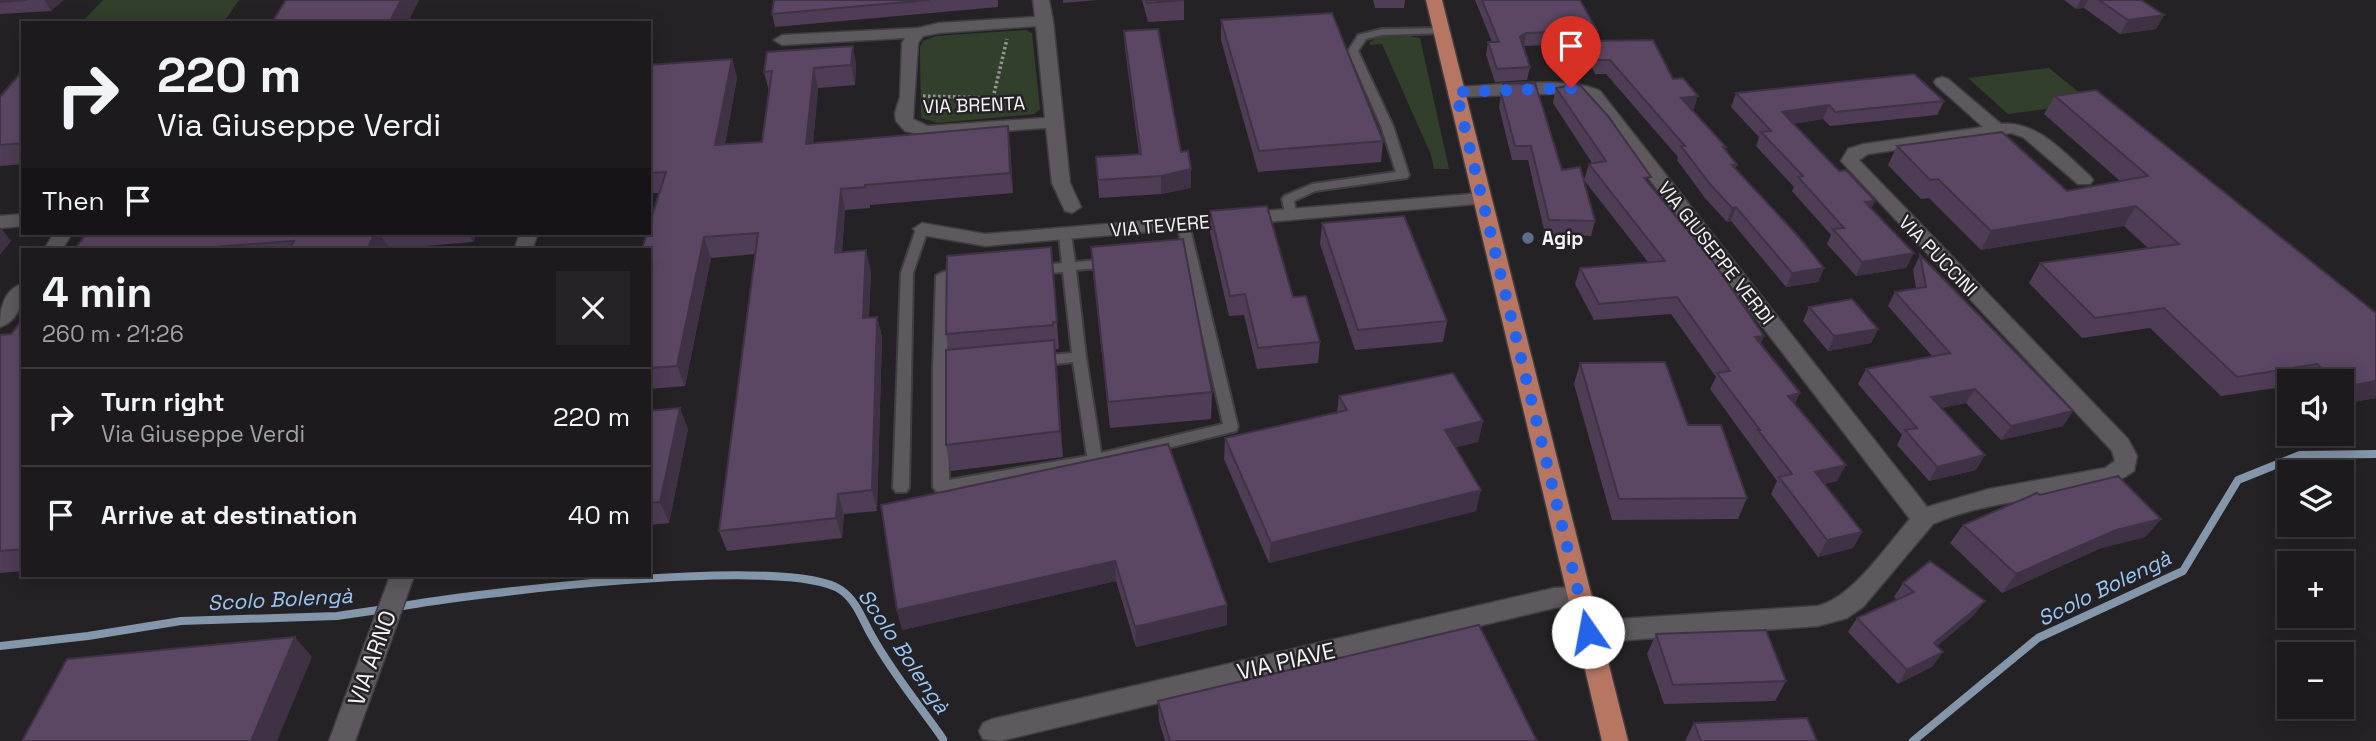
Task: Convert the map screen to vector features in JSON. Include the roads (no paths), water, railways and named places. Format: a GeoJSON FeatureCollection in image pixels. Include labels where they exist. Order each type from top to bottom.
{"type":"FeatureCollection","features":[{"type":"Feature","properties":{"kind":"main road"},"geometry":{"type":"LineString","coordinates":[[1434,0],[1444,30],[1456,92],[1615,741]]}},
{"type":"Feature","properties":{"kind":"street","name":"VIA BRENTA"},"geometry":{"type":"LineString","coordinates":[[1041,0],[1062,191],[1072,207]]}},
{"type":"Feature","properties":{"kind":"street"},"geometry":{"type":"LineString","coordinates":[[782,40],[918,33],[939,28],[1045,21]]}},
{"type":"Feature","properties":{"kind":"street","name":"VIA BRENTA"},"geometry":{"type":"LineString","coordinates":[[918,33],[910,43],[908,97],[904,113],[905,121],[911,127],[928,131],[1055,122]]}},
{"type":"Feature","properties":{"kind":"street"},"geometry":{"type":"LineString","coordinates":[[1942,82],[1997,130]]}},
{"type":"Feature","properties":{"kind":"street","name":"VIA GIUSEPPE VERDI"},"geometry":{"type":"LineString","coordinates":[[1456,92],[1571,88],[1594,95],[1907,500],[1925,518]]}},
{"type":"Feature","properties":{"kind":"street","name":"VIA PUCCINI"},"geometry":{"type":"LineString","coordinates":[[1925,518],[1942,510],[1989,498],[2111,476],[2126,465],[2126,456],[2120,445],[1850,161],[1854,153],[1864,149],[2012,128],[2029,133],[2084,180]]}},
{"type":"Feature","properties":{"kind":"street","name":"VIA TEVERE"},"geometry":{"type":"LineString","coordinates":[[922,229],[985,240],[1482,199]]}},
{"type":"Feature","properties":{"kind":"street"},"geometry":{"type":"LineString","coordinates":[[0,222],[21,220]]}},
{"type":"Feature","properties":{"kind":"street"},"geometry":{"type":"LineString","coordinates":[[0,320],[21,293]]}},
{"type":"Feature","properties":{"kind":"street"},"geometry":{"type":"LineString","coordinates":[[1588,632],[1818,616],[1838,611],[1854,600],[1925,518]]}},
{"type":"Feature","properties":{"kind":"street","name":"VIA ARNO"},"geometry":{"type":"LineString","coordinates":[[342,741],[402,577]]}},
{"type":"Feature","properties":{"kind":"street","name":"VIA PIAVE"},"geometry":{"type":"LineString","coordinates":[[992,731],[1555,598],[1581,597]]}},
{"type":"Feature","properties":{"kind":"lane"},"geometry":{"type":"LineString","coordinates":[[1290,214],[1287,199],[1312,188],[1403,175],[1387,126],[1353,51],[1362,37],[1382,32],[1444,30]]}},
{"type":"Feature","properties":{"kind":"lane"},"geometry":{"type":"LineString","coordinates":[[985,273],[943,276],[947,370],[941,487],[1095,460],[1231,426],[1184,256],[1183,224]]}},
{"type":"Feature","properties":{"kind":"lane"},"geometry":{"type":"LineString","coordinates":[[901,488],[907,273],[922,229]]}},
{"type":"Feature","properties":{"kind":"lane"},"geometry":{"type":"LineString","coordinates":[[1065,235],[1079,357],[1095,460]]}},
{"type":"Feature","properties":{"kind":"lane"},"geometry":{"type":"LineString","coordinates":[[1013,271],[1123,262]]}},
{"type":"Feature","properties":{"kind":"lane"},"geometry":{"type":"LineString","coordinates":[[1024,363],[1079,357]]}},
{"type":"Feature","properties":{"kind":"waterway","name":"Scolo Bolengà"},"geometry":{"type":"LineString","coordinates":[[1913,741],[2038,638],[2183,571],[2238,480],[2300,455],[2376,454]]}},
{"type":"Feature","properties":{"kind":"waterway","name":"Scolo Bolengà"},"geometry":{"type":"LineString","coordinates":[[397,607],[556,586],[626,580],[696,576],[760,576],[810,580],[841,590],[852,600],[889,664],[943,739]]}},
{"type":"Feature","properties":{"kind":"waterway","name":"Scolo Bolengà"},"geometry":{"type":"LineString","coordinates":[[0,646],[88,636],[181,621],[337,616],[385,609]]}},
{"type":"Feature","properties":{"kind":"place","name":"Agip"},"geometry":{"type":"Point","coordinates":[1528,238]}}]}
